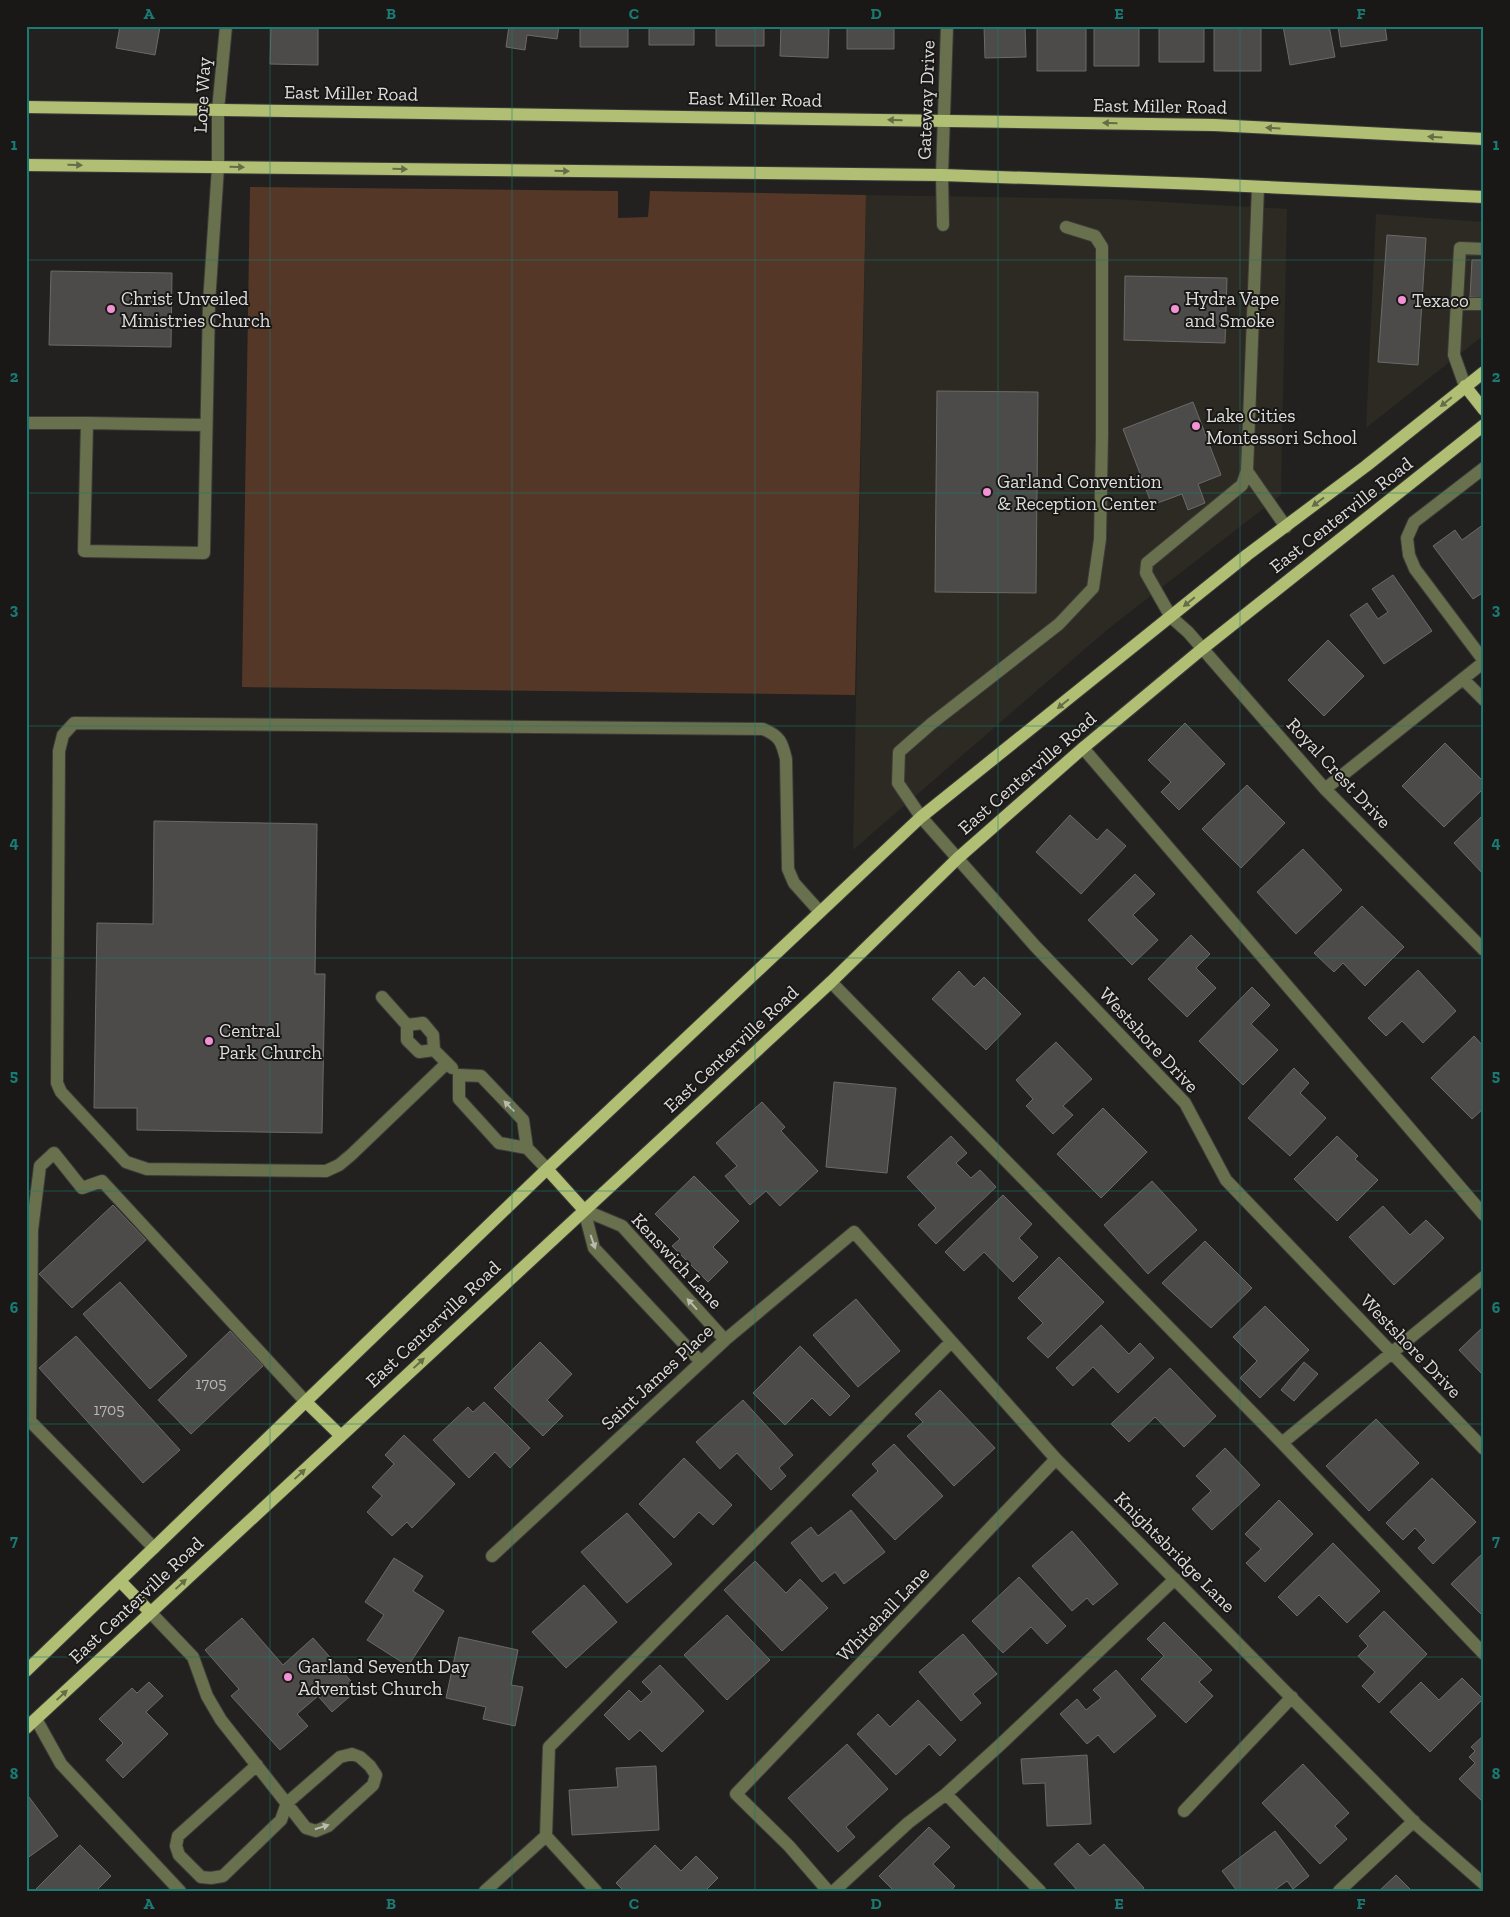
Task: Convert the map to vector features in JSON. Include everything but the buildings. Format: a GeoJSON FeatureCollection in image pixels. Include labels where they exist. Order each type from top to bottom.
{"type":"FeatureCollection","features":[{"type":"Feature","properties":{"kind":"main road","name":"East Miller Road"},"geometry":{"type":"LineString","coordinates":[[26,107],[1214,124],[1484,139]]}},
{"type":"Feature","properties":{"kind":"main road"},"geometry":{"type":"LineString","coordinates":[[26,165],[942,175],[1484,197]]}},
{"type":"Feature","properties":{"kind":"main road","name":"East Centerville Road"},"geometry":{"type":"LineString","coordinates":[[27,1666],[120,1581],[547,1169],[921,817],[1171,617],[1484,372]]}},
{"type":"Feature","properties":{"kind":"main road"},"geometry":{"type":"LineString","coordinates":[[1465,386],[1484,410]]}},
{"type":"Feature","properties":{"kind":"main road","name":"East Centerville Road"},"geometry":{"type":"LineString","coordinates":[[26,1728],[831,982],[958,858],[1083,748],[1202,649],[1484,425]]}},
{"type":"Feature","properties":{"kind":"main road"},"geometry":{"type":"LineString","coordinates":[[547,1169],[584,1210]]}},
{"type":"Feature","properties":{"kind":"main road"},"geometry":{"type":"LineString","coordinates":[[306,1402],[341,1436]]}},
{"type":"Feature","properties":{"kind":"main road"},"geometry":{"type":"LineString","coordinates":[[120,1581],[150,1612]]}},
{"type":"Feature","properties":{"kind":"street","name":"Lore Way"},"geometry":{"type":"LineString","coordinates":[[87,423],[84,551],[204,552],[205,425],[209,303],[218,167],[218,110],[226,26]]}},
{"type":"Feature","properties":{"kind":"street","name":"Gateway Drive"},"geometry":{"type":"LineString","coordinates":[[943,225],[942,175],[947,26]]}},
{"type":"Feature","properties":{"kind":"street"},"geometry":{"type":"LineString","coordinates":[[1258,187],[1247,471],[1286,527]]}},
{"type":"Feature","properties":{"kind":"street","name":"Westshore Drive"},"geometry":{"type":"LineString","coordinates":[[1066,227],[1095,236],[1102,247],[1100,530],[1094,588],[1059,624],[930,724],[899,752],[898,783],[921,817],[1036,946],[1184,1103],[1226,1180],[1484,1448]]}},
{"type":"Feature","properties":{"kind":"street"},"geometry":{"type":"LineString","coordinates":[[1465,386],[1454,355],[1460,248],[1484,249]]}},
{"type":"Feature","properties":{"kind":"street"},"geometry":{"type":"LineString","coordinates":[[1456,304],[1484,304]]}},
{"type":"Feature","properties":{"kind":"street"},"geometry":{"type":"LineString","coordinates":[[26,423],[205,425]]}},
{"type":"Feature","properties":{"kind":"street"},"geometry":{"type":"LineString","coordinates":[[1325,789],[1484,661],[1415,569],[1409,555],[1407,538],[1414,522],[1484,468]]}},
{"type":"Feature","properties":{"kind":"street","name":"Royal Crest Drive"},"geometry":{"type":"LineString","coordinates":[[1247,471],[1242,485],[1147,563],[1146,572],[1171,617],[1202,649],[1325,789],[1484,950]]}},
{"type":"Feature","properties":{"kind":"street"},"geometry":{"type":"LineString","coordinates":[[1463,679],[1484,700]]}},
{"type":"Feature","properties":{"kind":"street"},"geometry":{"type":"LineString","coordinates":[[447,1063],[351,1155],[339,1165],[326,1171],[147,1169],[126,1162],[61,1092],[56,1083],[59,751],[63,735],[74,723],[763,729],[776,735],[783,746],[786,759],[788,869],[794,883],[820,912]]}},
{"type":"Feature","properties":{"kind":"street"},"geometry":{"type":"LineString","coordinates":[[1083,748],[1484,1215]]}},
{"type":"Feature","properties":{"kind":"street"},"geometry":{"type":"LineString","coordinates":[[831,982],[1282,1443],[1484,1654]]}},
{"type":"Feature","properties":{"kind":"street"},"geometry":{"type":"LineString","coordinates":[[382,997],[406,1025],[408,1040],[419,1052],[434,1050]]}},
{"type":"Feature","properties":{"kind":"street"},"geometry":{"type":"LineString","coordinates":[[406,1025],[422,1023],[433,1035],[434,1050],[459,1075],[481,1076],[524,1120],[526,1148]]}},
{"type":"Feature","properties":{"kind":"street"},"geometry":{"type":"LineString","coordinates":[[459,1075],[459,1099],[499,1143],[526,1148],[547,1169]]}},
{"type":"Feature","properties":{"kind":"street"},"geometry":{"type":"LineString","coordinates":[[154,1548],[30,1421],[32,1230],[40,1166],[54,1153],[82,1188],[102,1181],[306,1402]]}},
{"type":"Feature","properties":{"kind":"street"},"geometry":{"type":"LineString","coordinates":[[584,1210],[594,1248],[701,1362]]}},
{"type":"Feature","properties":{"kind":"street","name":"Kenswich Lane"},"geometry":{"type":"LineString","coordinates":[[584,1210],[622,1226],[725,1340]]}},
{"type":"Feature","properties":{"kind":"street","name":"Saint James Place"},"geometry":{"type":"LineString","coordinates":[[492,1556],[725,1340],[854,1232]]}},
{"type":"Feature","properties":{"kind":"street","name":"Knightsbridge Lane"},"geometry":{"type":"LineString","coordinates":[[854,1232],[1056,1459],[1414,1821],[1484,1884]]}},
{"type":"Feature","properties":{"kind":"street"},"geometry":{"type":"LineString","coordinates":[[1282,1443],[1484,1277]]}},
{"type":"Feature","properties":{"kind":"street"},"geometry":{"type":"LineString","coordinates":[[596,1891],[546,1836],[549,1747],[951,1342]]}},
{"type":"Feature","properties":{"kind":"street","name":"Whitehall Lane"},"geometry":{"type":"LineString","coordinates":[[828,1891],[788,1846],[736,1794],[1056,1459]]}},
{"type":"Feature","properties":{"kind":"street"},"geometry":{"type":"LineString","coordinates":[[834,1891],[908,1823],[946,1794],[1086,1665],[1175,1579]]}},
{"type":"Feature","properties":{"kind":"street"},"geometry":{"type":"LineString","coordinates":[[150,1612],[193,1657],[208,1696],[221,1720],[287,1803],[306,1828],[316,1831],[328,1826],[373,1785],[376,1775],[360,1757],[352,1754],[340,1757],[287,1803],[281,1820],[223,1876],[201,1877],[179,1855],[176,1846],[178,1836],[256,1765]]}},
{"type":"Feature","properties":{"kind":"street"},"geometry":{"type":"LineString","coordinates":[[1184,1811],[1292,1697]]}},
{"type":"Feature","properties":{"kind":"street"},"geometry":{"type":"LineString","coordinates":[[36,1719],[60,1764],[180,1891]]}},
{"type":"Feature","properties":{"kind":"street"},"geometry":{"type":"LineString","coordinates":[[946,1794],[1040,1891]]}},
{"type":"Feature","properties":{"kind":"street"},"geometry":{"type":"LineString","coordinates":[[1339,1891],[1414,1821]]}},
{"type":"Feature","properties":{"kind":"street"},"geometry":{"type":"LineString","coordinates":[[485,1891],[546,1836]]}},
{"type":"Feature","properties":{"kind":"shaded area"},"geometry":{"type":"Polygon","coordinates":[[[250,187],[618,191],[618,218],[648,217],[650,191],[866,195],[855,695],[242,687],[250,187]]]}},
{"type":"Feature","properties":{"kind":"shaded area"},"geometry":{"type":"Polygon","coordinates":[[[866,195],[1113,199],[1287,209],[1281,495],[1108,629],[853,850],[866,195]]]}},
{"type":"Feature","properties":{"kind":"shaded area"},"geometry":{"type":"Polygon","coordinates":[[[1376,214],[1484,222],[1484,335],[1366,428],[1376,214]]]}},
{"type":"Feature","properties":{"kind":"place","name":"Texaco"},"geometry":{"type":"Point","coordinates":[1402,300]}},
{"type":"Feature","properties":{"kind":"place","name":"Christ Unveiled Ministries Church"},"geometry":{"type":"Point","coordinates":[111,309]}},
{"type":"Feature","properties":{"kind":"place","name":"Hydra Vape and Smoke"},"geometry":{"type":"Point","coordinates":[1175,309]}},
{"type":"Feature","properties":{"kind":"place","name":"Lake Cities Montessori School"},"geometry":{"type":"Point","coordinates":[1196,426]}},
{"type":"Feature","properties":{"kind":"place","name":"Garland Convention & Reception Center"},"geometry":{"type":"Point","coordinates":[987,492]}},
{"type":"Feature","properties":{"kind":"place","name":"Central Park Church"},"geometry":{"type":"Point","coordinates":[209,1041]}},
{"type":"Feature","properties":{"kind":"place","name":"Garland Seventh Day Adventist Church"},"geometry":{"type":"Point","coordinates":[288,1677]}}]}
